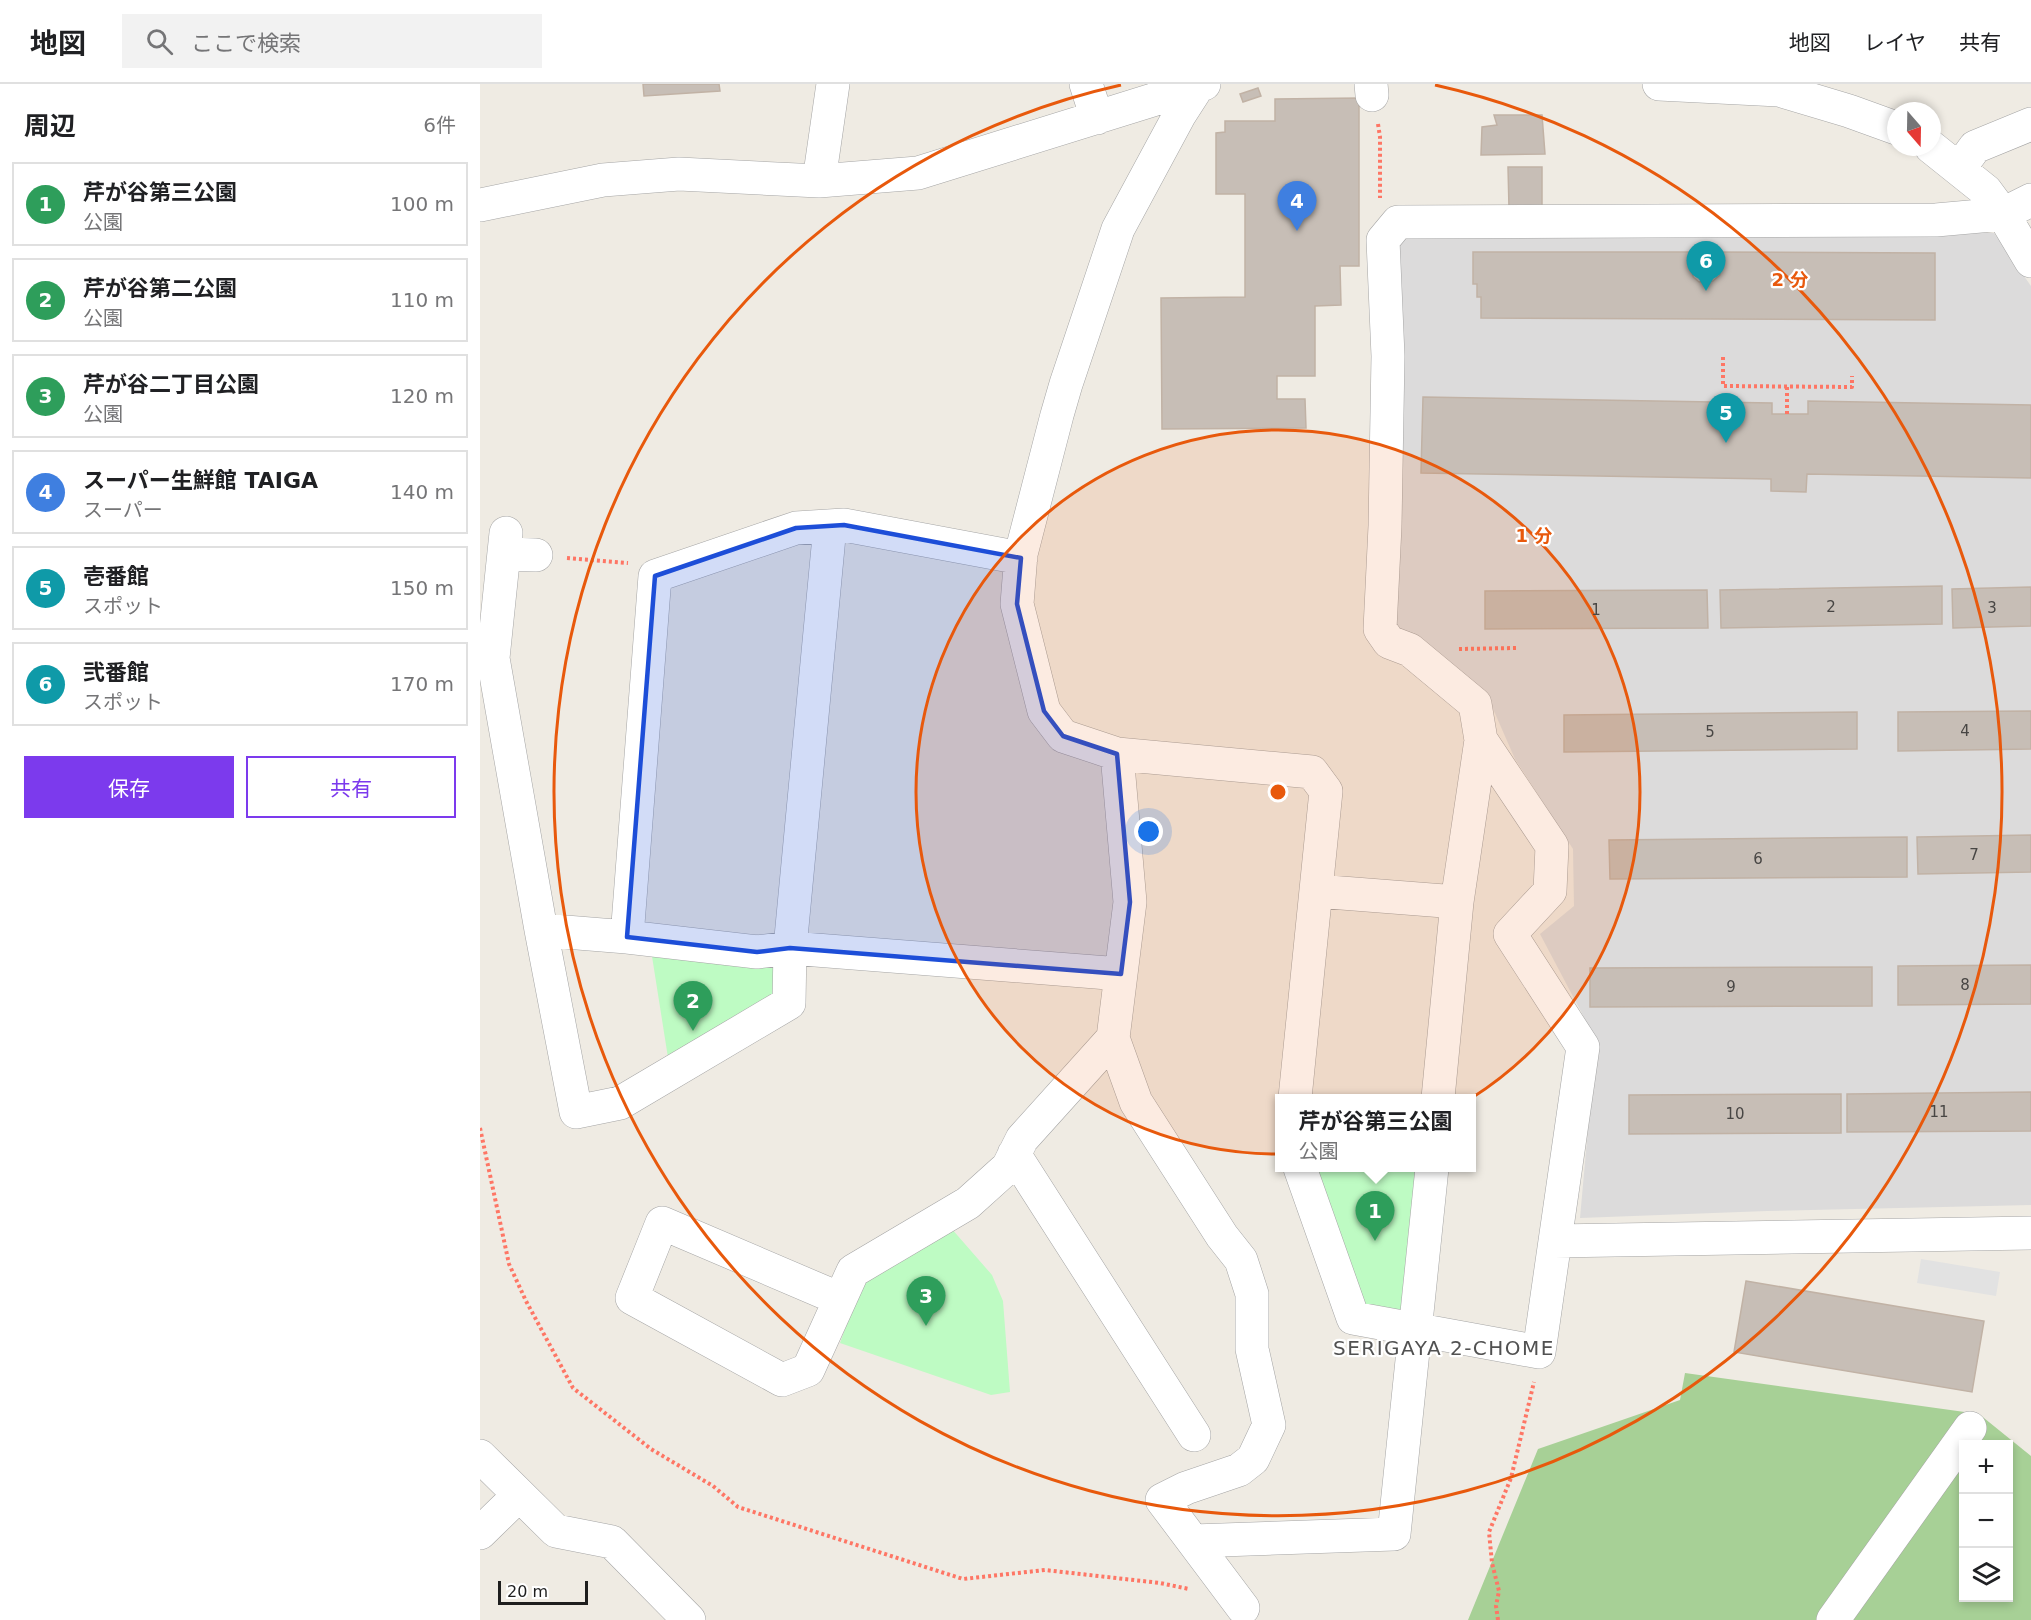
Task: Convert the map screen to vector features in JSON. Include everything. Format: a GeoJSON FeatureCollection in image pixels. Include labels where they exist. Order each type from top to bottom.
{"type":"FeatureCollection","features":[{"type":"Feature","properties":{"kind":"street"},"geometry":{"type":"LineString","coordinates":[[819,181],[833,84]]}},
{"type":"Feature","properties":{"kind":"street"},"geometry":{"type":"LineString","coordinates":[[1086,84],[1097,118]]}},
{"type":"Feature","properties":{"kind":"street"},"geometry":{"type":"LineString","coordinates":[[1659,84],[1800,89],[1887,125]]}},
{"type":"Feature","properties":{"kind":"street"},"geometry":{"type":"LineString","coordinates":[[480,205],[603,180],[679,174],[819,181],[918,174],[1201,85]]}},
{"type":"Feature","properties":{"kind":"street"},"geometry":{"type":"LineString","coordinates":[[1201,85],[1180,114],[1118,229],[1066,384],[1021,558],[1017,604],[1044,711],[1063,736],[1118,754],[1312,772],[1326,791],[1294,1094]]}},
{"type":"Feature","properties":{"kind":"street"},"geometry":{"type":"LineString","coordinates":[[1959,169],[1975,147],[2031,123]]}},
{"type":"Feature","properties":{"kind":"street"},"geometry":{"type":"LineString","coordinates":[[1941,155],[1986,190],[2017,207],[2031,261]]}},
{"type":"Feature","properties":{"kind":"street"},"geometry":{"type":"LineString","coordinates":[[1438,1094],[1457,902],[1481,740],[1476,704],[1410,650],[1389,642],[1380,629],[1388,356],[1381,230],[1398,222],[1936,220],[2017,207]]}},
{"type":"Feature","properties":{"kind":"street"},"geometry":{"type":"LineString","coordinates":[[627,937],[647,570],[796,528],[843,525],[1021,558]]}},
{"type":"Feature","properties":{"kind":"street"},"geometry":{"type":"LineString","coordinates":[[536,555],[505,543],[493,658],[576,1112],[620,1103],[789,1003],[790,948],[830,526]]}},
{"type":"Feature","properties":{"kind":"street"},"geometry":{"type":"LineString","coordinates":[[1302,1172],[1353,1318],[1539,1352],[1583,1047],[1510,934],[1550,891],[1552,846],[1481,740]]}},
{"type":"Feature","properties":{"kind":"street"},"geometry":{"type":"LineString","coordinates":[[1118,754],[1130,902],[1113,1038],[1136,1102],[1216,1226],[1241,1260],[1252,1294],[1252,1349],[1269,1425],[1252,1459],[1239,1470],[1186,1488],[1162,1500],[1243,1608]]}},
{"type":"Feature","properties":{"kind":"street"},"geometry":{"type":"LineString","coordinates":[[1316,891],[1457,902]]}},
{"type":"Feature","properties":{"kind":"street"},"geometry":{"type":"LineString","coordinates":[[541,930],[757,952],[790,948],[1121,974]]}},
{"type":"Feature","properties":{"kind":"street"},"geometry":{"type":"LineString","coordinates":[[840,1299],[662,1223],[632,1298],[782,1380],[808,1370],[853,1271],[968,1203],[1008,1167],[1022,1139],[1113,1038]]}},
{"type":"Feature","properties":{"kind":"street"},"geometry":{"type":"LineString","coordinates":[[1014,1154],[1194,1435]]}},
{"type":"Feature","properties":{"kind":"street"},"geometry":{"type":"LineString","coordinates":[[1193,1541],[1394,1534],[1432,1172]]}},
{"type":"Feature","properties":{"kind":"street"},"geometry":{"type":"LineString","coordinates":[[1555,1241],[2031,1233]]}},
{"type":"Feature","properties":{"kind":"street"},"geometry":{"type":"LineString","coordinates":[[1833,1620],[1970,1428]]}},
{"type":"Feature","properties":{"kind":"street"},"geometry":{"type":"LineString","coordinates":[[480,1456],[556,1531],[612,1542],[689,1620]]}},
{"type":"Feature","properties":{"kind":"street"},"geometry":{"type":"LineString","coordinates":[[480,1533],[519,1495]]}},
{"type":"Feature","properties":{"kind":"path"},"geometry":{"type":"LineString","coordinates":[[1374,100],[1380,137],[1381,230]]}},
{"type":"Feature","properties":{"kind":"path"},"geometry":{"type":"LineString","coordinates":[[1723,357],[1724,386],[1851,387],[1852,376]]}},
{"type":"Feature","properties":{"kind":"path"},"geometry":{"type":"LineString","coordinates":[[1786,414],[1787,386]]}},
{"type":"Feature","properties":{"kind":"path"},"geometry":{"type":"LineString","coordinates":[[536,555],[647,570]]}},
{"type":"Feature","properties":{"kind":"path"},"geometry":{"type":"LineString","coordinates":[[1449,649],[1516,648]]}},
{"type":"Feature","properties":{"kind":"path"},"geometry":{"type":"LineString","coordinates":[[480,1128],[510,1264],[526,1301],[573,1388],[651,1449],[713,1486],[738,1507],[963,1579],[1045,1570],[1160,1583],[1191,1590]]}},
{"type":"Feature","properties":{"kind":"path"},"geometry":{"type":"LineString","coordinates":[[1498,1620],[1496,1606],[1499,1591],[1492,1563],[1489,1532],[1511,1478],[1527,1419],[1535,1375]]}},
{"type":"Feature","properties":{"kind":"highlighted area"},"geometry":{"type":"Polygon","coordinates":[[[844,525],[1021,558],[1017,604],[1044,711],[1063,736],[1117,754],[1130,902],[1121,974],[790,948],[757,952],[627,937],[655,576],[796,528],[844,525]]]}},
{"type":"Feature","properties":{"kind":"shaded area"},"geometry":{"type":"Polygon","coordinates":[[[1403,232],[1994,233],[2031,286],[2031,1205],[1580,1218],[1596,1040],[1540,934],[1574,906],[1573,849],[1515,759],[1487,695],[1391,629],[1394,244],[1403,232]]]}},
{"type":"Feature","properties":{"kind":"shaded area"},"geometry":{"type":"Polygon","coordinates":[[[1921,1259],[2000,1272],[1996,1296],[1917,1283],[1921,1259]]]}},
{"type":"Feature","properties":{"kind":"green space"},"geometry":{"type":"Polygon","coordinates":[[[651,950],[778,958],[778,998],[669,1064],[651,950]]]}},
{"type":"Feature","properties":{"kind":"green space"},"geometry":{"type":"Polygon","coordinates":[[[1311,1172],[1421,1173],[1405,1317],[1361,1309],[1311,1172]]]}},
{"type":"Feature","properties":{"kind":"green space"},"geometry":{"type":"Polygon","coordinates":[[[951,1228],[992,1275],[1003,1301],[1010,1392],[991,1395],[840,1343],[862,1281],[951,1228]]]}},
{"type":"Feature","properties":{"kind":"green space"},"geometry":{"type":"Polygon","coordinates":[[[1685,1373],[1979,1414],[2011,1440],[1959,1440],[1959,1602],[2013,1602],[2013,1441],[2031,1456],[2031,1620],[1468,1620],[1538,1449],[1680,1400],[1685,1373]]]}},
{"type":"Feature","properties":{"kind":"building"},"geometry":{"type":"Polygon","coordinates":[[[643,84],[719,84],[720,91],[644,96],[643,84]]]}},
{"type":"Feature","properties":{"kind":"building"},"geometry":{"type":"Polygon","coordinates":[[[1258,88],[1261,96],[1243,102],[1240,94],[1258,88]]]}},
{"type":"Feature","properties":{"kind":"building"},"geometry":{"type":"Polygon","coordinates":[[[1359,98],[1359,266],[1340,266],[1341,305],[1315,306],[1315,376],[1277,376],[1277,399],[1305,399],[1306,428],[1162,429],[1161,298],[1245,297],[1245,194],[1216,194],[1216,133],[1225,132],[1225,121],[1275,121],[1275,99],[1359,98]]]}},
{"type":"Feature","properties":{"kind":"building"},"geometry":{"type":"Polygon","coordinates":[[[1494,115],[1542,115],[1545,154],[1481,155],[1482,127],[1497,125],[1494,115]]]}},
{"type":"Feature","properties":{"kind":"building"},"geometry":{"type":"Polygon","coordinates":[[[1508,167],[1542,167],[1542,209],[1509,208],[1508,167]]]}},
{"type":"Feature","properties":{"kind":"building"},"geometry":{"type":"Polygon","coordinates":[[[1473,252],[1693,252],[1693,277],[1699,282],[1713,281],[1720,275],[1720,252],[1935,253],[1935,320],[1481,318],[1481,297],[1477,297],[1477,284],[1473,284],[1473,252]]]}},
{"type":"Feature","properties":{"kind":"building"},"geometry":{"type":"Polygon","coordinates":[[[1423,397],[1772,403],[1772,414],[1808,414],[1808,401],[2031,405],[2031,478],[1807,474],[1806,492],[1771,491],[1771,479],[1421,473],[1423,397]]]}},
{"type":"Feature","properties":{"kind":"building"},"geometry":{"type":"Polygon","coordinates":[[[1942,586],[1942,624],[1721,628],[1720,590],[1942,586]]]}},
{"type":"Feature","properties":{"kind":"building"},"geometry":{"type":"Polygon","coordinates":[[[2031,587],[2031,626],[1953,628],[1952,589],[2031,587]]]}},
{"type":"Feature","properties":{"kind":"building"},"geometry":{"type":"Polygon","coordinates":[[[1707,590],[1708,628],[1485,629],[1485,591],[1707,590]]]}},
{"type":"Feature","properties":{"kind":"building"},"geometry":{"type":"Polygon","coordinates":[[[2031,711],[2031,749],[1898,751],[1898,712],[2031,711]]]}},
{"type":"Feature","properties":{"kind":"building"},"geometry":{"type":"Polygon","coordinates":[[[1857,712],[1857,749],[1564,752],[1564,715],[1857,712]]]}},
{"type":"Feature","properties":{"kind":"building"},"geometry":{"type":"Polygon","coordinates":[[[2031,835],[2031,872],[1918,874],[1917,837],[2031,835]]]}},
{"type":"Feature","properties":{"kind":"building"},"geometry":{"type":"Polygon","coordinates":[[[1907,837],[1907,877],[1610,879],[1609,840],[1907,837]]]}},
{"type":"Feature","properties":{"kind":"building"},"geometry":{"type":"Polygon","coordinates":[[[2031,965],[2031,1004],[1898,1005],[1898,966],[2031,965]]]}},
{"type":"Feature","properties":{"kind":"building"},"geometry":{"type":"Polygon","coordinates":[[[1872,967],[1872,1006],[1590,1007],[1590,968],[1872,967]]]}},
{"type":"Feature","properties":{"kind":"building"},"geometry":{"type":"Polygon","coordinates":[[[2031,1092],[2031,1131],[1847,1132],[1847,1094],[2031,1092]]]}},
{"type":"Feature","properties":{"kind":"building"},"geometry":{"type":"Polygon","coordinates":[[[1841,1094],[1841,1133],[1629,1134],[1629,1095],[1841,1094]]]}},
{"type":"Feature","properties":{"kind":"building"},"geometry":{"type":"Polygon","coordinates":[[[1746,1281],[1984,1321],[1972,1392],[1734,1352],[1746,1281]]]}},
{"type":"Feature","properties":{"kind":"place","name":"スーパー生鮮館 TAIGA"},"geometry":{"type":"Point","coordinates":[1297,231]}},
{"type":"Feature","properties":{"kind":"place","name":"弐番館"},"geometry":{"type":"Point","coordinates":[1706,291]}},
{"type":"Feature","properties":{"kind":"place","name":"壱番館"},"geometry":{"type":"Point","coordinates":[1726,443]}},
{"type":"Feature","properties":{"kind":"place","name":"芹が谷第二公園"},"geometry":{"type":"Point","coordinates":[693,1031]}},
{"type":"Feature","properties":{"kind":"place","name":"芹が谷第三公園"},"geometry":{"type":"Point","coordinates":[1375,1241]}},
{"type":"Feature","properties":{"kind":"place","name":"芹が谷二丁目公園"},"geometry":{"type":"Point","coordinates":[926,1326]}},
{"type":"Feature","properties":{"kind":"district","name":"SERIGAYA 2-CHOME"},"geometry":{"type":"Point","coordinates":[1444,1348]}}]}
